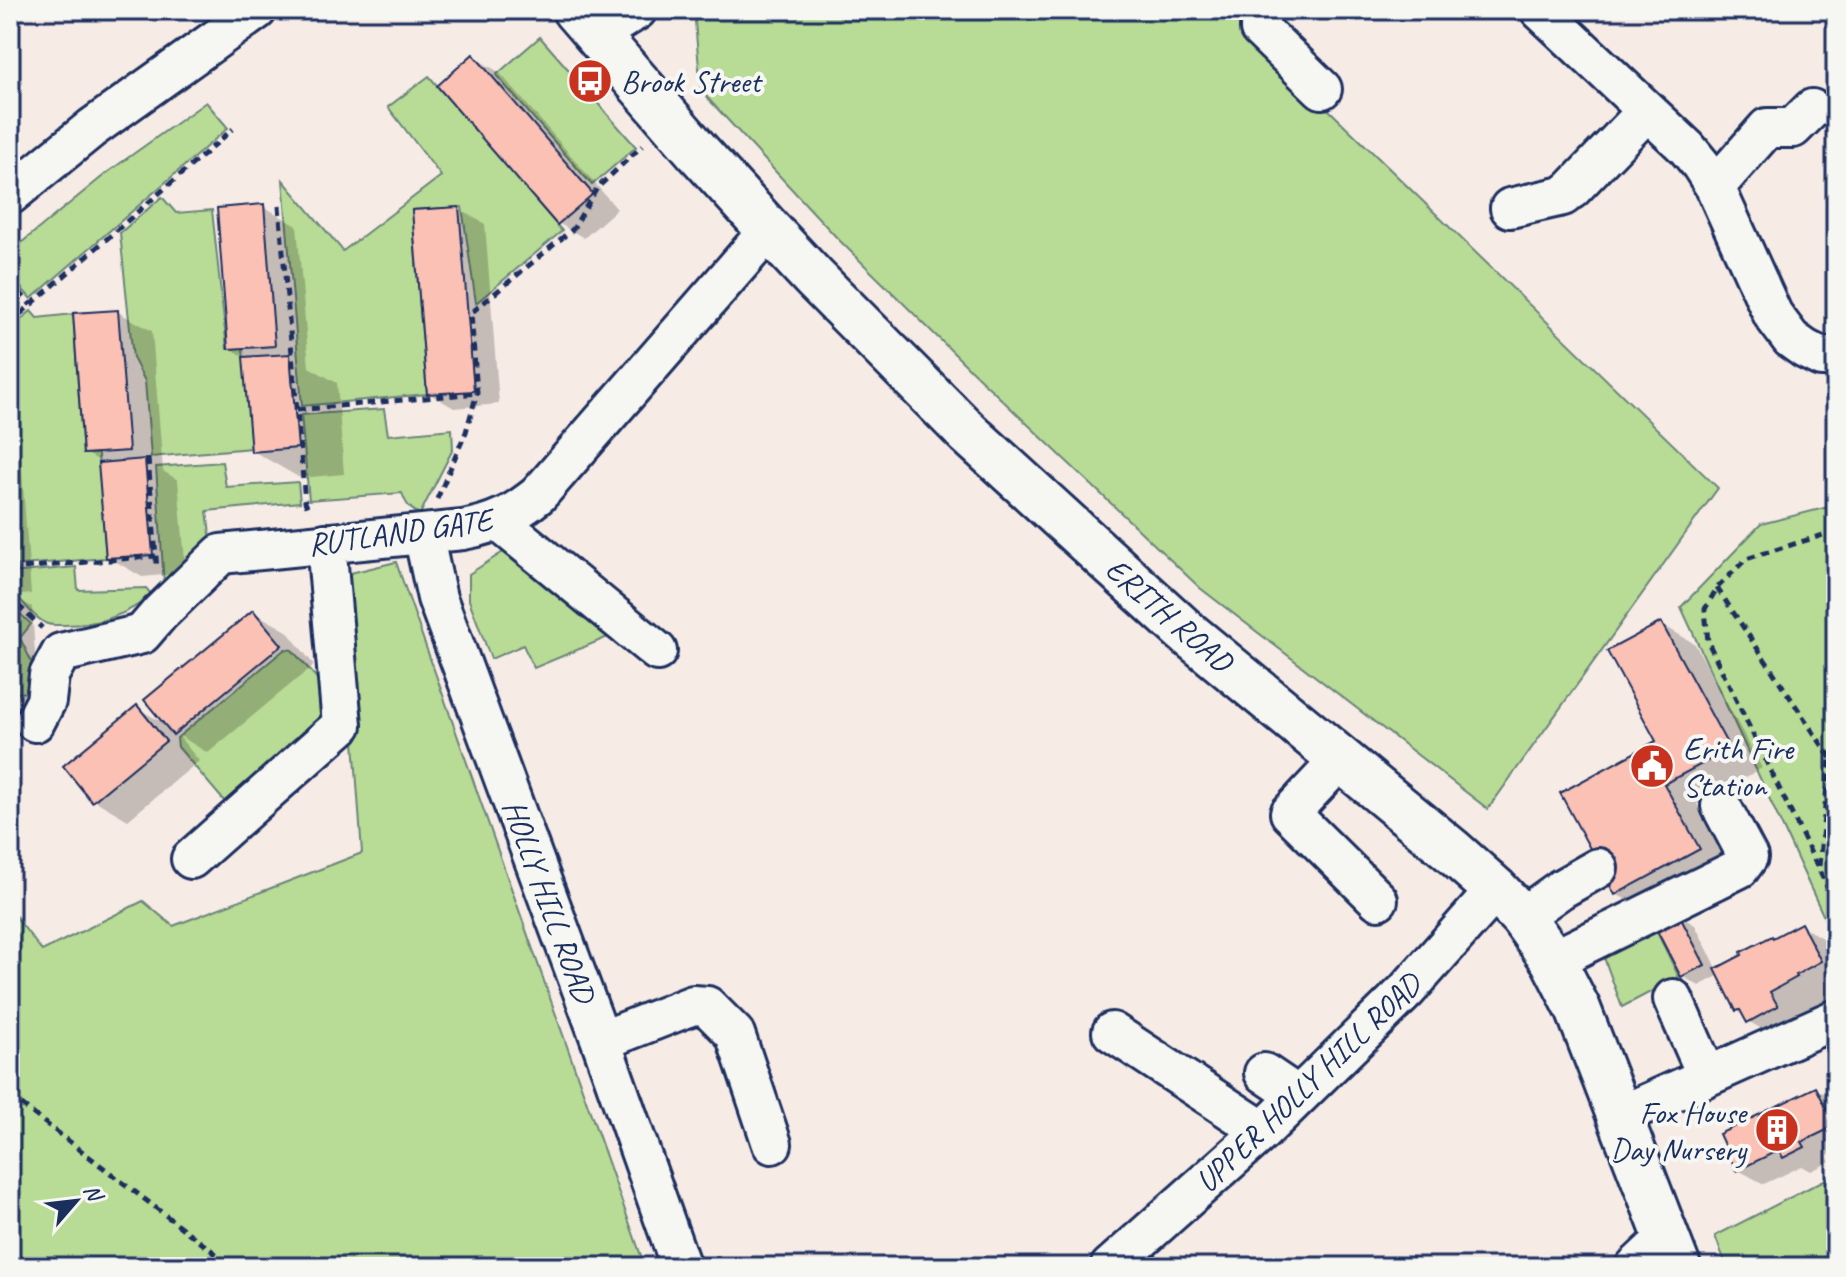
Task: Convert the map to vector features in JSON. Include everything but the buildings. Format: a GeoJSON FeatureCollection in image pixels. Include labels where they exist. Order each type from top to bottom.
{"type":"FeatureCollection","features":[{"type":"Feature","properties":{"kind":"main road","name":"ERITH ROAD"},"geometry":{"type":"LineString","coordinates":[[586,23],[769,230],[968,433],[1185,631],[1451,850],[1509,904],[1553,960],[1578,1009],[1619,1116],[1660,1257]]}},
{"type":"Feature","properties":{"kind":"street"},"geometry":{"type":"LineString","coordinates":[[586,23],[637,10]]}},
{"type":"Feature","properties":{"kind":"street"},"geometry":{"type":"LineString","coordinates":[[10,195],[92,128],[245,14]]}},
{"type":"Feature","properties":{"kind":"street"},"geometry":{"type":"LineString","coordinates":[[1557,15],[1701,165],[1715,187],[1773,315],[1791,339],[1821,357],[1836,357]]}},
{"type":"Feature","properties":{"kind":"street"},"geometry":{"type":"LineString","coordinates":[[1260,20],[1322,89]]}},
{"type":"Feature","properties":{"kind":"street"},"geometry":{"type":"LineString","coordinates":[[1715,187],[1767,128],[1793,128],[1812,109]]}},
{"type":"Feature","properties":{"kind":"street"},"geometry":{"type":"LineString","coordinates":[[1510,208],[1563,196],[1647,111]]}},
{"type":"Feature","properties":{"kind":"street","name":"RUTLAND GATE"},"geometry":{"type":"LineString","coordinates":[[61,653],[142,634],[221,554],[463,530],[498,521],[520,510],[538,495],[769,230]]}},
{"type":"Feature","properties":{"kind":"street"},"geometry":{"type":"LineString","coordinates":[[498,521],[657,651]]}},
{"type":"Feature","properties":{"kind":"street","name":"HOLLY HILL ROAD"},"geometry":{"type":"LineString","coordinates":[[423,534],[437,598],[681,1267]]}},
{"type":"Feature","properties":{"kind":"street"},"geometry":{"type":"LineString","coordinates":[[191,859],[342,725],[326,543]]}},
{"type":"Feature","properties":{"kind":"street"},"geometry":{"type":"LineString","coordinates":[[35,722],[46,701],[49,675],[61,653]]}},
{"type":"Feature","properties":{"kind":"street"},"geometry":{"type":"LineString","coordinates":[[1340,760],[1290,813],[1378,900]]}},
{"type":"Feature","properties":{"kind":"street"},"geometry":{"type":"LineString","coordinates":[[1553,960],[1740,868],[1748,857],[1721,806]]}},
{"type":"Feature","properties":{"kind":"street","name":"UPPER HOLLY HILL ROAD"},"geometry":{"type":"LineString","coordinates":[[1110,1267],[1263,1131],[1406,991],[1509,904],[1561,889],[1598,868]]}},
{"type":"Feature","properties":{"kind":"street"},"geometry":{"type":"LineString","coordinates":[[1673,999],[1707,1076]]}},
{"type":"Feature","properties":{"kind":"street"},"geometry":{"type":"LineString","coordinates":[[601,1041],[693,1005],[707,1006],[735,1034],[772,1144]]}},
{"type":"Feature","properties":{"kind":"street"},"geometry":{"type":"LineString","coordinates":[[1619,1116],[1831,1021]]}},
{"type":"Feature","properties":{"kind":"street"},"geometry":{"type":"LineString","coordinates":[[1112,1032],[1263,1131]]}},
{"type":"Feature","properties":{"kind":"street"},"geometry":{"type":"LineString","coordinates":[[1264,1073],[1298,1096]]}},
{"type":"Feature","properties":{"kind":"path"},"geometry":{"type":"LineString","coordinates":[[10,323],[233,129]]}},
{"type":"Feature","properties":{"kind":"path"},"geometry":{"type":"LineString","coordinates":[[423,534],[466,432],[477,393],[471,313],[573,229],[597,188],[642,146]]}},
{"type":"Feature","properties":{"kind":"path"},"geometry":{"type":"LineString","coordinates":[[279,206],[305,502],[326,543]]}},
{"type":"Feature","properties":{"kind":"path"},"geometry":{"type":"LineString","coordinates":[[10,281],[31,305]]}},
{"type":"Feature","properties":{"kind":"path"},"geometry":{"type":"LineString","coordinates":[[297,410],[477,393]]}},
{"type":"Feature","properties":{"kind":"path"},"geometry":{"type":"LineString","coordinates":[[148,458],[160,613]]}},
{"type":"Feature","properties":{"kind":"path"},"geometry":{"type":"LineString","coordinates":[[1836,531],[1746,559],[1717,588],[1705,609],[1708,642],[1836,905]]}},
{"type":"Feature","properties":{"kind":"path"},"geometry":{"type":"LineString","coordinates":[[10,569],[156,556]]}},
{"type":"Feature","properties":{"kind":"path"},"geometry":{"type":"LineString","coordinates":[[1717,588],[1833,758]]}},
{"type":"Feature","properties":{"kind":"path"},"geometry":{"type":"LineString","coordinates":[[10,594],[52,637],[61,653]]}},
{"type":"Feature","properties":{"kind":"path"},"geometry":{"type":"LineString","coordinates":[[1819,869],[1836,745]]}},
{"type":"Feature","properties":{"kind":"path"},"geometry":{"type":"LineString","coordinates":[[10,1096],[233,1267]]}},
{"type":"Feature","properties":{"kind":"green space"},"geometry":{"type":"Polygon","coordinates":[[[694,10],[1226,10],[1718,488],[1488,809],[1200,588],[838,239],[701,91],[694,10]]]}},
{"type":"Feature","properties":{"kind":"green space"},"geometry":{"type":"Polygon","coordinates":[[[540,37],[636,147],[592,185],[496,75],[540,37]]]}},
{"type":"Feature","properties":{"kind":"green space"},"geometry":{"type":"Polygon","coordinates":[[[429,76],[562,231],[476,303],[462,207],[412,210],[427,394],[302,406],[283,180],[343,251],[441,176],[388,107],[429,76]]]}},
{"type":"Feature","properties":{"kind":"green space"},"geometry":{"type":"Polygon","coordinates":[[[206,102],[228,128],[31,299],[10,275],[10,252],[108,172],[206,102]]]}},
{"type":"Feature","properties":{"kind":"green space"},"geometry":{"type":"Polygon","coordinates":[[[162,197],[176,213],[212,210],[227,349],[243,348],[251,448],[151,457],[145,381],[133,358],[120,233],[162,197]]]}},
{"type":"Feature","properties":{"kind":"green space"},"geometry":{"type":"Polygon","coordinates":[[[31,311],[37,318],[73,314],[83,454],[98,454],[106,558],[10,566],[10,329],[31,311]]]}},
{"type":"Feature","properties":{"kind":"green space"},"geometry":{"type":"Polygon","coordinates":[[[384,409],[388,435],[452,429],[453,449],[420,514],[408,506],[402,493],[309,500],[301,415],[384,409]]]}},
{"type":"Feature","properties":{"kind":"green space"},"geometry":{"type":"Polygon","coordinates":[[[222,462],[226,487],[298,482],[300,502],[207,511],[211,541],[164,584],[156,467],[222,462]]]}},
{"type":"Feature","properties":{"kind":"green space"},"geometry":{"type":"Polygon","coordinates":[[[1836,505],[1836,943],[1681,607],[1761,524],[1836,505]]]}},
{"type":"Feature","properties":{"kind":"green space"},"geometry":{"type":"Polygon","coordinates":[[[511,547],[613,635],[534,668],[523,645],[491,659],[469,600],[469,574],[511,547]]]}},
{"type":"Feature","properties":{"kind":"green space"},"geometry":{"type":"Polygon","coordinates":[[[396,562],[645,1267],[10,1267],[10,909],[42,951],[143,901],[173,926],[362,853],[342,575],[396,562]]]}},
{"type":"Feature","properties":{"kind":"green space"},"geometry":{"type":"Polygon","coordinates":[[[76,567],[78,590],[146,588],[152,595],[132,609],[111,618],[76,625],[54,625],[35,616],[10,586],[10,573],[76,567]]]}},
{"type":"Feature","properties":{"kind":"green space"},"geometry":{"type":"Polygon","coordinates":[[[10,604],[31,624],[20,638],[37,673],[38,691],[10,694],[10,604]]]}},
{"type":"Feature","properties":{"kind":"green space"},"geometry":{"type":"Polygon","coordinates":[[[285,649],[292,650],[330,693],[331,714],[225,802],[178,747],[177,738],[285,649]]]}},
{"type":"Feature","properties":{"kind":"green space"},"geometry":{"type":"Polygon","coordinates":[[[1654,926],[1679,977],[1622,1007],[1602,952],[1654,926]]]}},
{"type":"Feature","properties":{"kind":"green space"},"geometry":{"type":"Polygon","coordinates":[[[1836,1174],[1836,1267],[1727,1267],[1715,1236],[1836,1174]]]}},
{"type":"Feature","properties":{"kind":"place","name":"Brook Street"},"geometry":{"type":"Point","coordinates":[590,81]}},
{"type":"Feature","properties":{"kind":"place","name":"Erith Fire Station"},"geometry":{"type":"Point","coordinates":[1652,766]}},
{"type":"Feature","properties":{"kind":"place","name":"Fox House Day Nursery"},"geometry":{"type":"Point","coordinates":[1777,1130]}}]}
